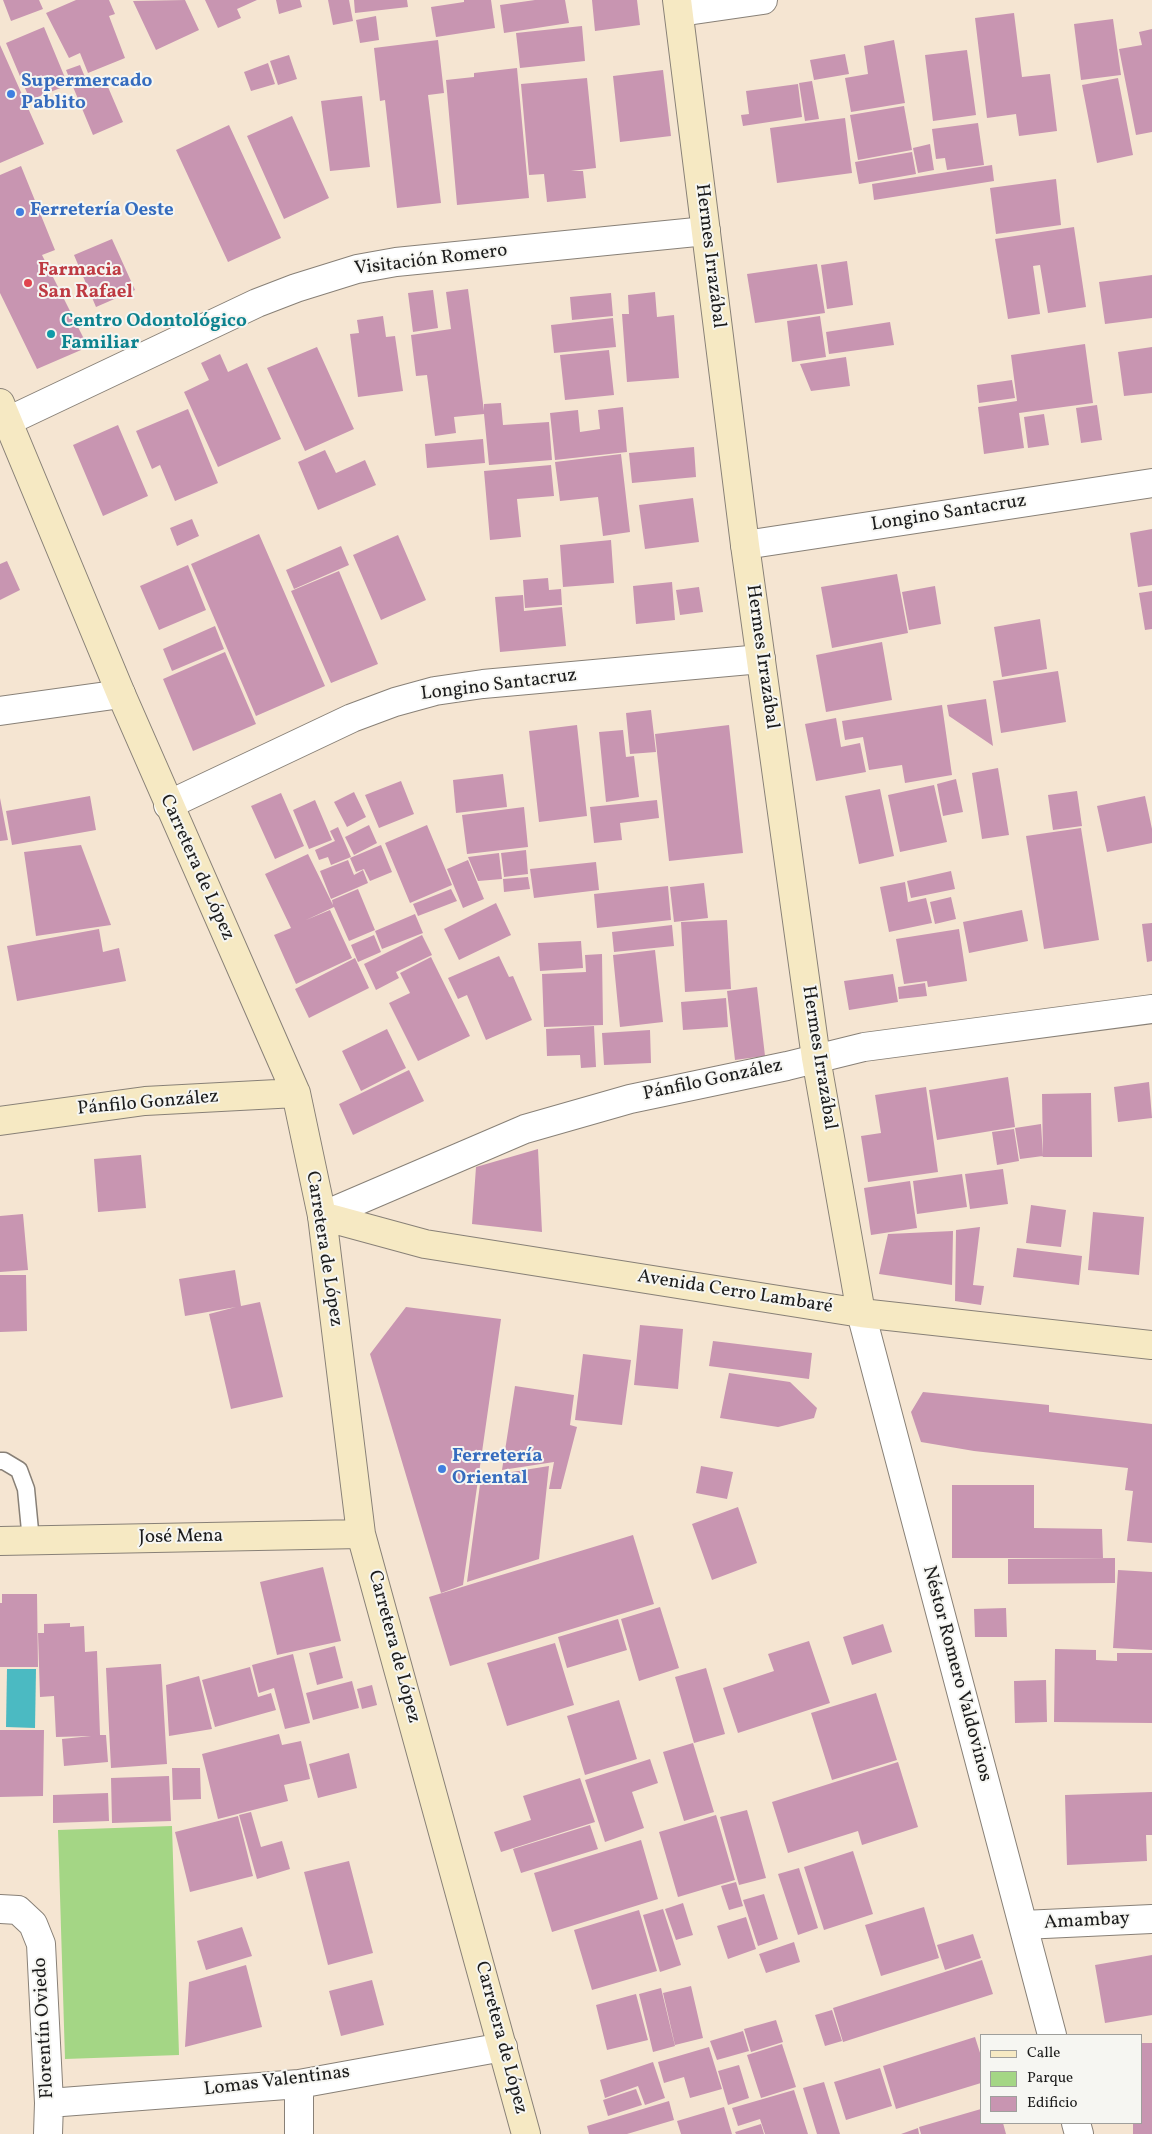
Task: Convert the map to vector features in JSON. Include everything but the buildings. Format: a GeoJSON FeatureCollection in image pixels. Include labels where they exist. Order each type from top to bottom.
{"type":"FeatureCollection","features":[{"type":"Feature","properties":{"kind":"street"},"geometry":{"type":"LineString","coordinates":[[679,6],[764,0]]}},
{"type":"Feature","properties":{"kind":"street","name":"Hermes Irrazábal"},"geometry":{"type":"LineString","coordinates":[[679,6],[746,545],[816,1058],[861,1313]]}},
{"type":"Feature","properties":{"kind":"street","name":"Visitación Romero"},"geometry":{"type":"LineString","coordinates":[[4,412],[257,303],[296,288],[357,269],[396,262],[706,230]]}},
{"type":"Feature","properties":{"kind":"street","name":"Carretera de López"},"geometry":{"type":"LineString","coordinates":[[4,412],[168,805],[296,1094],[322,1216],[361,1534],[526,2134]]}},
{"type":"Feature","properties":{"kind":"street","name":"Longino Santacruz"},"geometry":{"type":"LineString","coordinates":[[746,545],[1152,483]]}},
{"type":"Feature","properties":{"kind":"street","name":"Longino Santacruz"},"geometry":{"type":"LineString","coordinates":[[168,805],[352,718],[395,702],[435,691],[483,684],[761,659]]}},
{"type":"Feature","properties":{"kind":"street"},"geometry":{"type":"LineString","coordinates":[[0,711],[121,694]]}},
{"type":"Feature","properties":{"kind":"street","name":"Pánfilo González"},"geometry":{"type":"LineString","coordinates":[[322,1216],[525,1129],[630,1099],[787,1066],[864,1047],[1152,1010]]}},
{"type":"Feature","properties":{"kind":"street","name":"Pánfilo González"},"geometry":{"type":"LineString","coordinates":[[0,1122],[145,1101],[296,1094]]}},
{"type":"Feature","properties":{"kind":"street","name":"Avenida Cerro Lambaré"},"geometry":{"type":"LineString","coordinates":[[322,1216],[425,1244],[861,1313],[1152,1345]]}},
{"type":"Feature","properties":{"kind":"street","name":"Néstor Romero Valdovinos"},"geometry":{"type":"LineString","coordinates":[[861,1313],[1052,2034]]}},
{"type":"Feature","properties":{"kind":"street","name":"José Mena"},"geometry":{"type":"LineString","coordinates":[[0,1541],[361,1534]]}},
{"type":"Feature","properties":{"kind":"street","name":"Florentín Oviedo"},"geometry":{"type":"LineString","coordinates":[[0,1910],[18,1910],[33,1924],[41,1944],[49,2103],[48,2134]]}},
{"type":"Feature","properties":{"kind":"street","name":"Amambay"},"geometry":{"type":"LineString","coordinates":[[1022,1925],[1152,1919]]}},
{"type":"Feature","properties":{"kind":"street","name":"Lomas Valentinas"},"geometry":{"type":"LineString","coordinates":[[49,2103],[299,2084],[503,2047]]}},
{"type":"Feature","properties":{"kind":"street"},"geometry":{"type":"LineString","coordinates":[[299,2084],[299,2134]]}},
{"type":"Feature","properties":{"kind":"lane"},"geometry":{"type":"LineString","coordinates":[[0,1461],[4,1461],[19,1470],[26,1489],[31,1541]]}},
{"type":"Feature","properties":{"kind":"green space"},"geometry":{"type":"Polygon","coordinates":[[[172,1826],[179,2055],[65,2059],[58,1830],[172,1826]]]}},
{"type":"Feature","properties":{"kind":"water"},"geometry":{"type":"Polygon","coordinates":[[[7,1669],[36,1669],[35,1728],[6,1727],[7,1669]]]}},
{"type":"Feature","properties":{"kind":"place","name":"Supermercado Pablito"},"geometry":{"type":"Point","coordinates":[11,94]}},
{"type":"Feature","properties":{"kind":"place","name":"Ferretería Oeste"},"geometry":{"type":"Point","coordinates":[20,212]}},
{"type":"Feature","properties":{"kind":"place","name":"Farmacia San Rafael"},"geometry":{"type":"Point","coordinates":[28,283]}},
{"type":"Feature","properties":{"kind":"place","name":"Centro Odontológico Familiar"},"geometry":{"type":"Point","coordinates":[51,334]}},
{"type":"Feature","properties":{"kind":"place","name":"Ferretería Oriental"},"geometry":{"type":"Point","coordinates":[442,1469]}}]}
